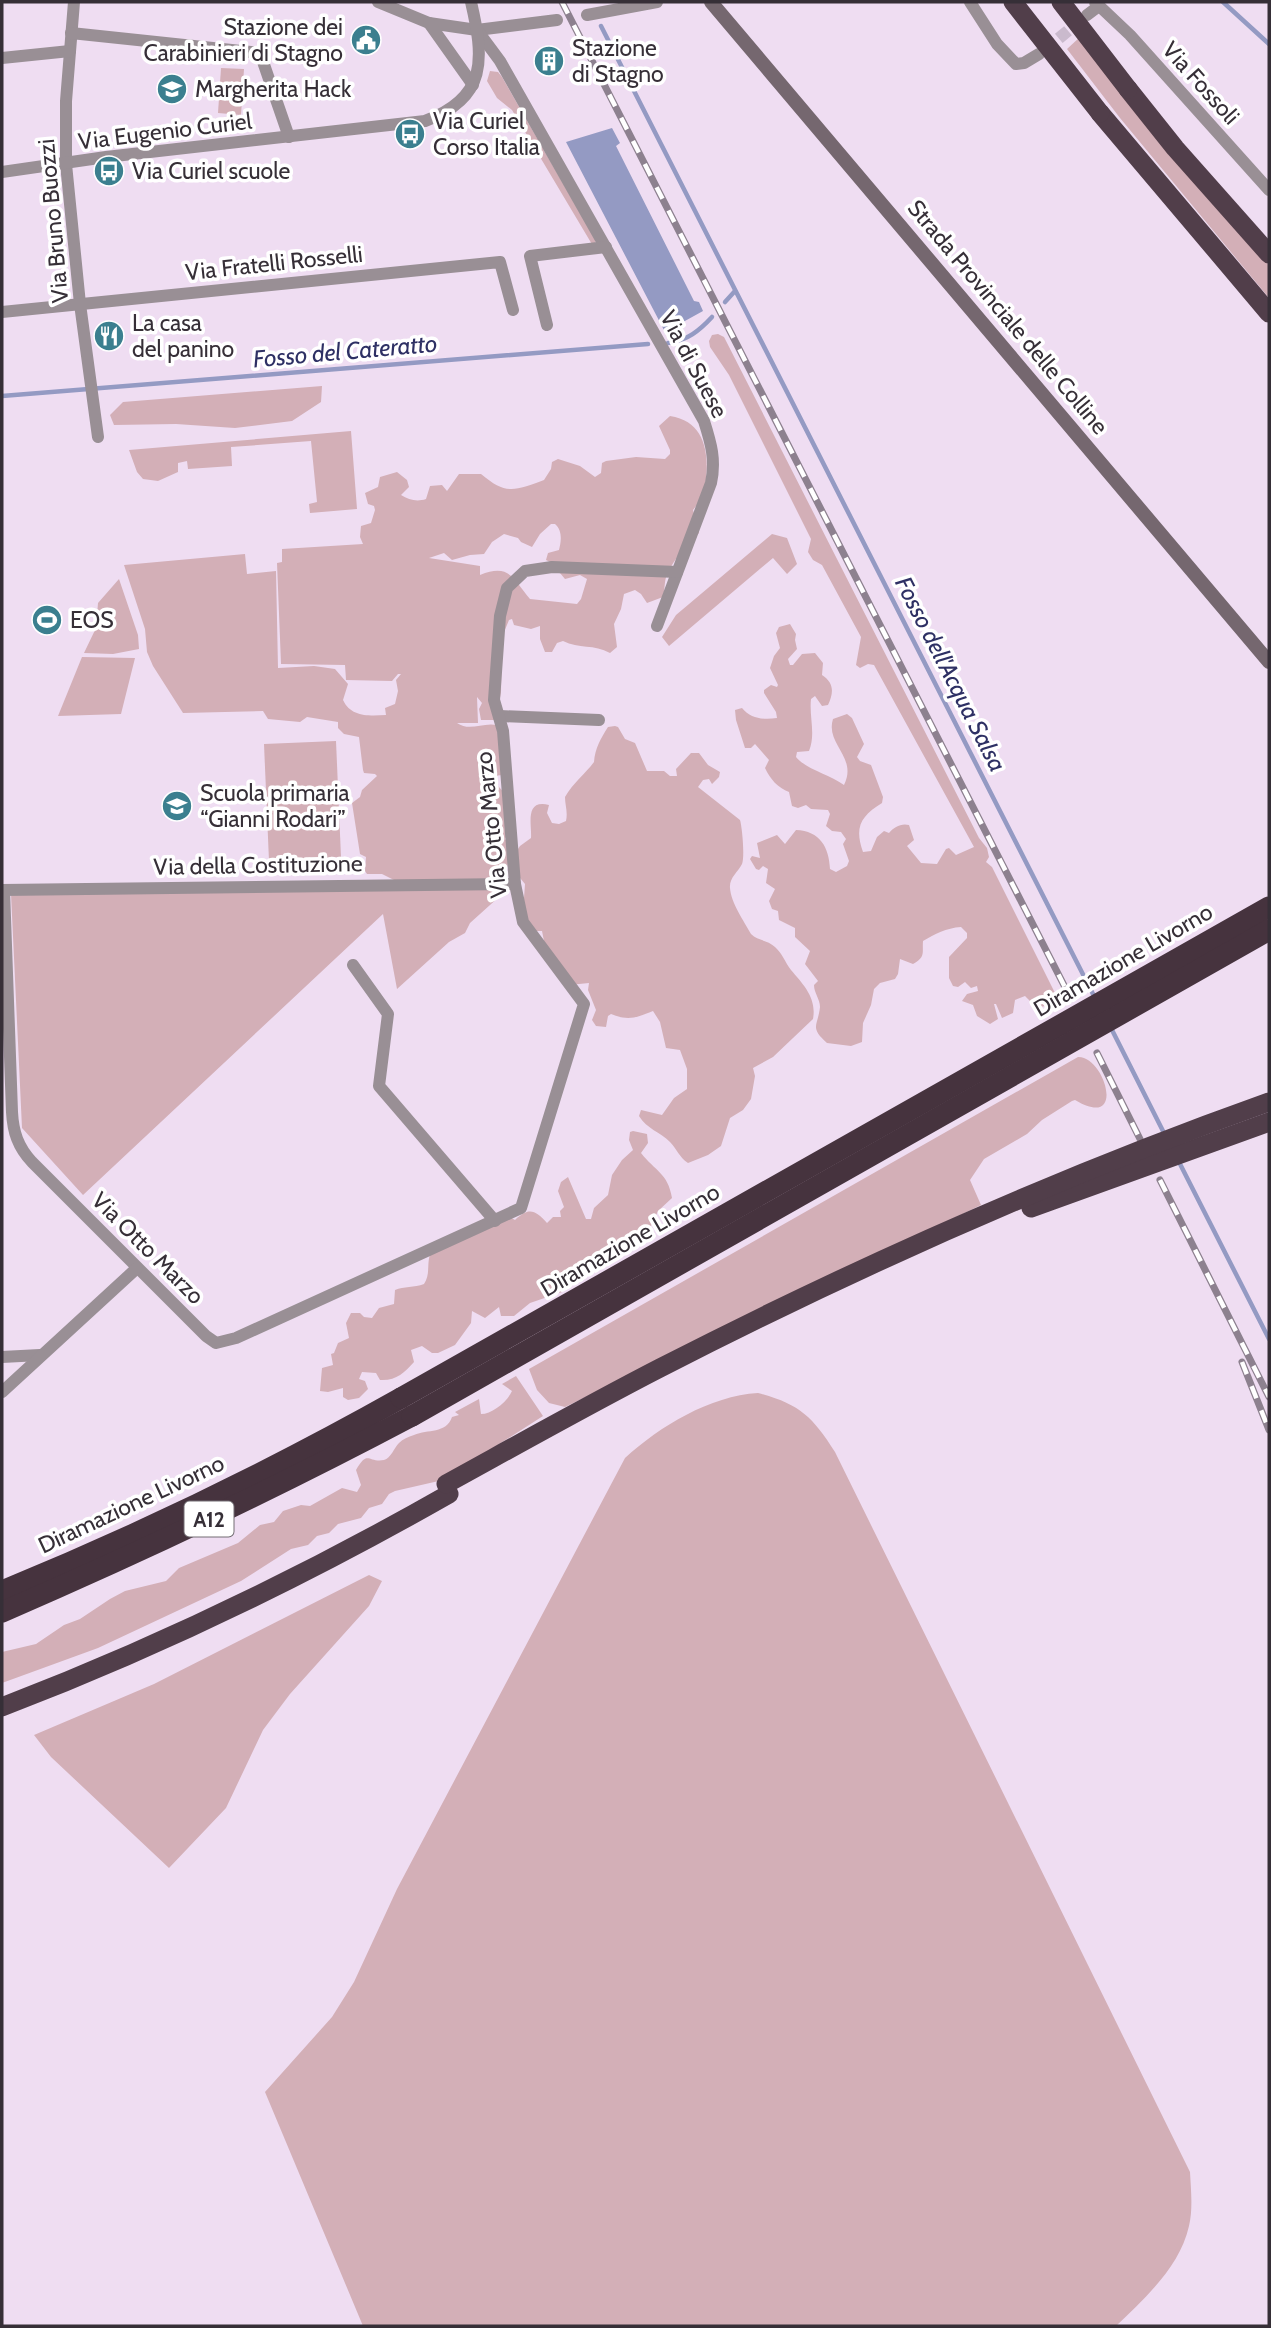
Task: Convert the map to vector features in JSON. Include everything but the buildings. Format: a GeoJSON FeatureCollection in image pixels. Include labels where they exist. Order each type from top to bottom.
{"type":"FeatureCollection","features":[{"type":"Feature","properties":{"kind":"highway"},"geometry":{"type":"LineString","coordinates":[[1013,2],[1100,113],[1269,313]]}},
{"type":"Feature","properties":{"kind":"highway"},"geometry":{"type":"LineString","coordinates":[[1061,2],[1175,148],[1269,254]]}},
{"type":"Feature","properties":{"kind":"highway","name":"Diramazione Livorno"},"geometry":{"type":"LineString","coordinates":[[2,1612],[126,1559],[230,1510],[1269,907]]}},
{"type":"Feature","properties":{"kind":"highway","name":"Diramazione Livorno"},"geometry":{"type":"LineString","coordinates":[[2,1591],[407,1407],[1269,930]]}},
{"type":"Feature","properties":{"kind":"highway"},"geometry":{"type":"LineString","coordinates":[[2,1707],[163,1642],[238,1607],[658,1369],[828,1286],[1122,1157],[1269,1102]]}},
{"type":"Feature","properties":{"kind":"highway"},"geometry":{"type":"LineString","coordinates":[[2,1696],[112,1652],[237,1596],[676,1372],[898,1265],[1029,1209],[1269,1122]]}},
{"type":"Feature","properties":{"kind":"main road","name":"Strada Provinciale delle Colline"},"geometry":{"type":"LineString","coordinates":[[710,2],[1269,662]]}},
{"type":"Feature","properties":{"kind":"street","name":"Via Bruno Buozzi"},"geometry":{"type":"LineString","coordinates":[[74,2],[66,101],[66,164],[80,304],[99,437]]}},
{"type":"Feature","properties":{"kind":"street"},"geometry":{"type":"LineString","coordinates":[[377,2],[429,23],[477,30],[557,20]]}},
{"type":"Feature","properties":{"kind":"street"},"geometry":{"type":"LineString","coordinates":[[471,2],[481,59],[473,85]]}},
{"type":"Feature","properties":{"kind":"street"},"geometry":{"type":"LineString","coordinates":[[587,15],[657,2]]}},
{"type":"Feature","properties":{"kind":"street"},"geometry":{"type":"LineString","coordinates":[[970,2],[997,44],[1016,64],[1024,64],[1039,54]]}},
{"type":"Feature","properties":{"kind":"street"},"geometry":{"type":"LineString","coordinates":[[1087,15],[1097,4]]}},
{"type":"Feature","properties":{"kind":"street","name":"Via Fossoli"},"geometry":{"type":"LineString","coordinates":[[1097,4],[1130,35],[1269,190]]}},
{"type":"Feature","properties":{"kind":"street"},"geometry":{"type":"LineString","coordinates":[[429,23],[473,85]]}},
{"type":"Feature","properties":{"kind":"street","name":"Via di Suese"},"geometry":{"type":"LineString","coordinates":[[477,30],[500,61],[704,421],[714,454],[711,483],[657,626]]}},
{"type":"Feature","properties":{"kind":"street"},"geometry":{"type":"LineString","coordinates":[[71,33],[260,53],[289,136]]}},
{"type":"Feature","properties":{"kind":"street"},"geometry":{"type":"LineString","coordinates":[[2,58],[70,51]]}},
{"type":"Feature","properties":{"kind":"street","name":"Via Eugenio Curiel"},"geometry":{"type":"LineString","coordinates":[[2,172],[106,157],[425,121],[442,115],[456,105],[473,85]]}},
{"type":"Feature","properties":{"kind":"street"},"geometry":{"type":"LineString","coordinates":[[547,324],[530,256],[606,247]]}},
{"type":"Feature","properties":{"kind":"street","name":"Via Fratelli Rosselli"},"geometry":{"type":"LineString","coordinates":[[2,313],[500,262],[513,310]]}},
{"type":"Feature","properties":{"kind":"street","name":"Via Otto Marzo"},"geometry":{"type":"LineString","coordinates":[[3,890],[12,1112],[16,1139],[32,1162],[216,1343],[224,1342],[495,1221],[521,1208],[584,1004],[523,922],[515,884],[503,731],[494,700],[500,616],[507,587],[525,570],[552,567],[677,572]]}},
{"type":"Feature","properties":{"kind":"street"},"geometry":{"type":"LineString","coordinates":[[500,716],[599,720]]}},
{"type":"Feature","properties":{"kind":"street","name":"Via della Costituzione"},"geometry":{"type":"LineString","coordinates":[[3,890],[515,884]]}},
{"type":"Feature","properties":{"kind":"street"},"geometry":{"type":"LineString","coordinates":[[353,965],[388,1014],[379,1086],[495,1221]]}},
{"type":"Feature","properties":{"kind":"street"},"geometry":{"type":"LineString","coordinates":[[2,1392],[137,1268]]}},
{"type":"Feature","properties":{"kind":"street"},"geometry":{"type":"LineString","coordinates":[[4,1358],[40,1355]]}},
{"type":"Feature","properties":{"kind":"street"},"geometry":{"type":"LineString","coordinates":[[4,1358],[20,1376]]}},
{"type":"Feature","properties":{"kind":"shaded area"},"geometry":{"type":"Polygon","coordinates":[[[1080,37],[1209,200],[1269,265],[1269,298],[1120,118],[1067,49],[1080,37]]]}},
{"type":"Feature","properties":{"kind":"shaded area"},"geometry":{"type":"Polygon","coordinates":[[[221,68],[244,69],[241,115],[218,113],[221,68]]]}},
{"type":"Feature","properties":{"kind":"shaded area"},"geometry":{"type":"Polygon","coordinates":[[[490,71],[498,72],[502,77],[596,241],[593,246],[512,110],[497,98],[487,81],[490,71]]]}},
{"type":"Feature","properties":{"kind":"shaded area"},"geometry":{"type":"Polygon","coordinates":[[[712,335],[724,337],[979,838],[987,848],[989,857],[986,862],[992,867],[1055,993],[1056,1001],[1048,1006],[1036,1007],[1025,996],[1015,1000],[1013,1013],[1002,1018],[994,1004],[998,1019],[990,1024],[977,1016],[973,1005],[962,1001],[967,994],[978,991],[977,986],[971,988],[965,982],[958,987],[953,986],[949,978],[949,957],[967,938],[967,933],[961,927],[941,932],[923,941],[920,959],[913,964],[900,959],[895,979],[880,983],[874,989],[863,1023],[862,1042],[851,1046],[827,1043],[816,1030],[820,1007],[814,985],[818,981],[805,964],[810,951],[795,937],[795,928],[779,920],[778,911],[772,909],[769,901],[775,889],[766,883],[768,869],[763,866],[759,870],[756,869],[750,859],[752,856],[760,858],[757,843],[777,835],[785,844],[796,830],[804,831],[822,842],[828,854],[830,869],[836,872],[847,866],[849,861],[843,844],[846,839],[841,832],[832,831],[826,826],[830,814],[828,810],[811,809],[806,805],[798,808],[792,806],[789,792],[775,783],[765,768],[769,760],[755,744],[751,748],[745,748],[735,710],[742,708],[758,718],[777,718],[764,690],[771,685],[778,685],[770,668],[780,648],[776,633],[779,627],[790,624],[796,634],[797,649],[788,659],[790,665],[802,654],[815,653],[823,663],[822,675],[832,688],[828,705],[822,706],[815,696],[811,699],[811,745],[809,751],[797,752],[796,757],[844,785],[847,766],[833,736],[833,719],[847,714],[852,718],[864,744],[857,757],[871,765],[883,797],[882,803],[861,823],[859,836],[863,852],[871,851],[877,837],[884,831],[889,833],[895,827],[903,825],[909,825],[914,840],[907,846],[921,863],[937,864],[949,848],[956,855],[974,847],[874,665],[868,664],[860,668],[856,665],[861,637],[822,565],[813,560],[808,552],[811,539],[729,375],[710,347],[712,335]]]}},
{"type":"Feature","properties":{"kind":"shaded area"},"geometry":{"type":"Polygon","coordinates":[[[322,386],[321,402],[292,421],[235,428],[176,424],[114,425],[110,415],[123,402],[322,386]]]}},
{"type":"Feature","properties":{"kind":"shaded area"},"geometry":{"type":"Polygon","coordinates":[[[670,416],[690,424],[702,439],[707,469],[704,494],[693,510],[699,533],[670,568],[663,597],[647,603],[635,590],[624,594],[614,624],[617,647],[610,653],[563,641],[557,643],[552,652],[545,652],[540,639],[540,626],[531,629],[514,625],[512,619],[509,620],[502,637],[501,692],[496,720],[481,720],[479,709],[482,703],[477,697],[478,723],[457,723],[467,727],[497,725],[502,775],[492,779],[506,795],[510,829],[505,839],[508,842],[508,864],[504,873],[495,880],[398,882],[382,874],[367,874],[366,857],[360,854],[352,803],[377,776],[364,773],[359,737],[344,734],[338,728],[338,722],[307,717],[300,722],[268,719],[263,711],[183,713],[153,666],[147,652],[145,629],[124,565],[245,554],[247,574],[276,571],[278,668],[314,666],[335,669],[348,684],[343,700],[346,706],[367,715],[386,715],[385,708],[395,704],[398,691],[396,680],[401,674],[392,681],[346,680],[345,665],[281,664],[277,563],[282,562],[282,549],[363,544],[360,537],[361,526],[371,523],[375,510],[374,506],[368,504],[365,493],[378,487],[380,477],[397,472],[407,480],[409,487],[401,495],[416,500],[426,499],[430,486],[442,485],[447,491],[459,474],[481,474],[504,488],[525,487],[544,480],[552,462],[558,459],[580,466],[595,477],[601,473],[602,463],[606,461],[636,457],[665,459],[670,450],[659,426],[670,416]],[[551,524],[540,534],[532,547],[518,538],[504,534],[492,542],[484,554],[452,560],[444,553],[429,558],[480,566],[480,575],[505,572],[515,579],[530,599],[577,604],[587,579],[580,575],[565,579],[560,573],[562,568],[546,560],[548,553],[559,550],[560,533],[555,524],[551,524]]]}},
{"type":"Feature","properties":{"kind":"shaded area"},"geometry":{"type":"Polygon","coordinates":[[[351,431],[357,509],[310,513],[309,504],[317,502],[311,441],[231,447],[232,466],[188,469],[187,461],[178,463],[178,472],[158,481],[143,479],[137,472],[129,450],[351,431]]]}},
{"type":"Feature","properties":{"kind":"shaded area"},"geometry":{"type":"Polygon","coordinates":[[[772,534],[787,538],[797,564],[787,574],[773,558],[669,646],[662,637],[676,615],[772,534]]]}},
{"type":"Feature","properties":{"kind":"shaded area"},"geometry":{"type":"Polygon","coordinates":[[[119,579],[138,635],[139,649],[113,654],[84,653],[96,628],[98,603],[119,579]]]}},
{"type":"Feature","properties":{"kind":"shaded area"},"geometry":{"type":"Polygon","coordinates":[[[82,657],[135,658],[121,714],[58,716],[82,657]]]}},
{"type":"Feature","properties":{"kind":"shaded area"},"geometry":{"type":"Polygon","coordinates":[[[615,726],[625,739],[635,743],[647,771],[664,771],[670,776],[677,776],[676,769],[691,753],[699,753],[708,765],[720,772],[712,784],[709,779],[703,780],[698,787],[740,820],[743,860],[731,881],[733,900],[751,934],[777,949],[808,992],[813,1004],[813,1019],[773,1057],[753,1068],[755,1076],[751,1099],[743,1110],[730,1118],[721,1146],[688,1163],[670,1142],[639,1116],[641,1110],[662,1115],[674,1098],[687,1089],[687,1069],[680,1050],[666,1048],[660,1022],[653,1011],[632,1018],[611,1014],[606,1027],[596,1026],[592,1020],[596,1010],[588,990],[589,983],[569,985],[545,946],[542,931],[528,931],[520,903],[524,898],[525,884],[516,873],[514,855],[520,846],[531,838],[533,809],[541,804],[549,805],[547,813],[552,823],[566,821],[565,797],[594,762],[597,748],[608,727],[615,726]]]}},
{"type":"Feature","properties":{"kind":"shaded area"},"geometry":{"type":"Polygon","coordinates":[[[336,741],[341,857],[269,861],[264,744],[336,741]]]}},
{"type":"Feature","properties":{"kind":"shaded area"},"geometry":{"type":"Polygon","coordinates":[[[510,887],[470,923],[465,933],[449,942],[397,989],[383,914],[83,1195],[22,1128],[11,894],[510,887]]]}},
{"type":"Feature","properties":{"kind":"shaded area"},"geometry":{"type":"Polygon","coordinates":[[[1078,1057],[1088,1060],[1103,1078],[1106,1100],[1101,1106],[1091,1107],[1072,1101],[1042,1120],[1027,1134],[984,1159],[970,1180],[981,1205],[565,1407],[549,1403],[537,1390],[529,1369],[1078,1057]]]}},
{"type":"Feature","properties":{"kind":"shaded area"},"geometry":{"type":"Polygon","coordinates":[[[630,1132],[647,1134],[648,1143],[641,1153],[664,1178],[672,1198],[658,1211],[650,1228],[618,1250],[613,1260],[597,1266],[583,1278],[569,1281],[562,1292],[530,1303],[514,1316],[501,1316],[499,1307],[485,1318],[472,1311],[471,1323],[455,1345],[438,1353],[432,1353],[422,1346],[411,1350],[414,1362],[395,1378],[380,1380],[376,1373],[362,1372],[359,1379],[365,1381],[368,1389],[359,1398],[348,1400],[343,1397],[343,1388],[320,1391],[322,1368],[333,1365],[331,1354],[338,1343],[349,1338],[346,1323],[351,1313],[372,1318],[379,1308],[394,1304],[395,1290],[424,1284],[431,1252],[508,1216],[515,1220],[524,1213],[532,1212],[547,1223],[553,1217],[561,1217],[560,1211],[564,1207],[558,1191],[561,1182],[568,1177],[586,1219],[591,1219],[594,1208],[608,1195],[612,1175],[633,1150],[629,1140],[630,1132]]]}},
{"type":"Feature","properties":{"kind":"shaded area"},"geometry":{"type":"Polygon","coordinates":[[[516,1376],[543,1416],[443,1480],[395,1491],[389,1494],[382,1504],[369,1508],[361,1518],[338,1524],[329,1533],[317,1536],[308,1545],[291,1549],[241,1581],[98,1648],[2,1683],[2,1652],[36,1644],[125,1591],[166,1581],[179,1568],[238,1543],[260,1525],[274,1522],[283,1511],[301,1505],[310,1506],[342,1488],[357,1492],[361,1485],[356,1470],[363,1460],[386,1459],[402,1440],[419,1433],[441,1429],[452,1417],[459,1415],[455,1412],[479,1399],[481,1414],[494,1410],[512,1391],[502,1384],[516,1376]]]}},
{"type":"Feature","properties":{"kind":"shaded area"},"geometry":{"type":"Polygon","coordinates":[[[758,1393],[784,1402],[803,1413],[819,1429],[835,1452],[1190,2172],[1191,2213],[1184,2241],[1160,2281],[1116,2326],[363,2326],[265,2092],[332,2017],[354,1982],[397,1889],[625,1458],[670,1424],[704,1406],[740,1395],[758,1393]]]}},
{"type":"Feature","properties":{"kind":"shaded area"},"geometry":{"type":"Polygon","coordinates":[[[369,1575],[382,1581],[369,1606],[290,1694],[263,1730],[226,1808],[169,1868],[51,1757],[34,1735],[154,1684],[369,1575]]]}},
{"type":"Feature","properties":{"kind":"water"},"geometry":{"type":"Polygon","coordinates":[[[612,128],[620,143],[616,146],[694,301],[699,302],[703,311],[665,332],[566,142],[612,128]]]}},
{"type":"Feature","properties":{"kind":"waterway"},"geometry":{"type":"LineString","coordinates":[[1223,2],[1269,44]]}},
{"type":"Feature","properties":{"kind":"waterway","name":"Fosso dell'Acqua Salsa"},"geometry":{"type":"LineString","coordinates":[[601,26],[1095,998]]}},
{"type":"Feature","properties":{"kind":"waterway","name":"Fosso del Cateratto"},"geometry":{"type":"LineString","coordinates":[[725,302],[735,291]]}},
{"type":"Feature","properties":{"kind":"waterway","name":"Fosso del Cateratto"},"geometry":{"type":"LineString","coordinates":[[668,343],[693,334],[712,317]]}},
{"type":"Feature","properties":{"kind":"waterway"},"geometry":{"type":"LineString","coordinates":[[669,326],[672,342]]}},
{"type":"Feature","properties":{"kind":"waterway","name":"Fosso del Cateratto"},"geometry":{"type":"LineString","coordinates":[[2,396],[648,344]]}},
{"type":"Feature","properties":{"kind":"waterway","name":"Fosso dell'Acqua Salsa"},"geometry":{"type":"LineString","coordinates":[[1111,1028],[1165,1135]]}},
{"type":"Feature","properties":{"kind":"waterway","name":"Fosso dell'Acqua Salsa"},"geometry":{"type":"LineString","coordinates":[[1179,1162],[1269,1339]]}},
{"type":"Feature","properties":{"kind":"tunnel"},"geometry":{"type":"LineString","coordinates":[[1045,50],[1082,19]]}},
{"type":"Feature","properties":{"kind":"railway"},"geometry":{"type":"LineString","coordinates":[[562,2],[1071,999]]}},
{"type":"Feature","properties":{"kind":"railway"},"geometry":{"type":"LineString","coordinates":[[1097,1053],[1140,1139]]}},
{"type":"Feature","properties":{"kind":"railway"},"geometry":{"type":"LineString","coordinates":[[1160,1180],[1269,1397]]}},
{"type":"Feature","properties":{"kind":"railway"},"geometry":{"type":"LineString","coordinates":[[1242,1362],[1269,1430]]}},
{"type":"Feature","properties":{"kind":"place","name":"Stazione dei Carabinieri di Stagno"},"geometry":{"type":"Point","coordinates":[366,40]}},
{"type":"Feature","properties":{"kind":"place","name":"Stazione di Stagno"},"geometry":{"type":"Point","coordinates":[549,61]}},
{"type":"Feature","properties":{"kind":"place","name":"Margherita Hack"},"geometry":{"type":"Point","coordinates":[172,89]}},
{"type":"Feature","properties":{"kind":"place","name":"Via Curiel Corso Italia"},"geometry":{"type":"Point","coordinates":[410,134]}},
{"type":"Feature","properties":{"kind":"place","name":"Via Curiel scuole"},"geometry":{"type":"Point","coordinates":[109,171]}},
{"type":"Feature","properties":{"kind":"place","name":"La casa del panino"},"geometry":{"type":"Point","coordinates":[109,336]}},
{"type":"Feature","properties":{"kind":"place","name":"EOS"},"geometry":{"type":"Point","coordinates":[47,620]}},
{"type":"Feature","properties":{"kind":"place","name":"Scuola primaria “Gianni Rodari”"},"geometry":{"type":"Point","coordinates":[177,806]}}]}
